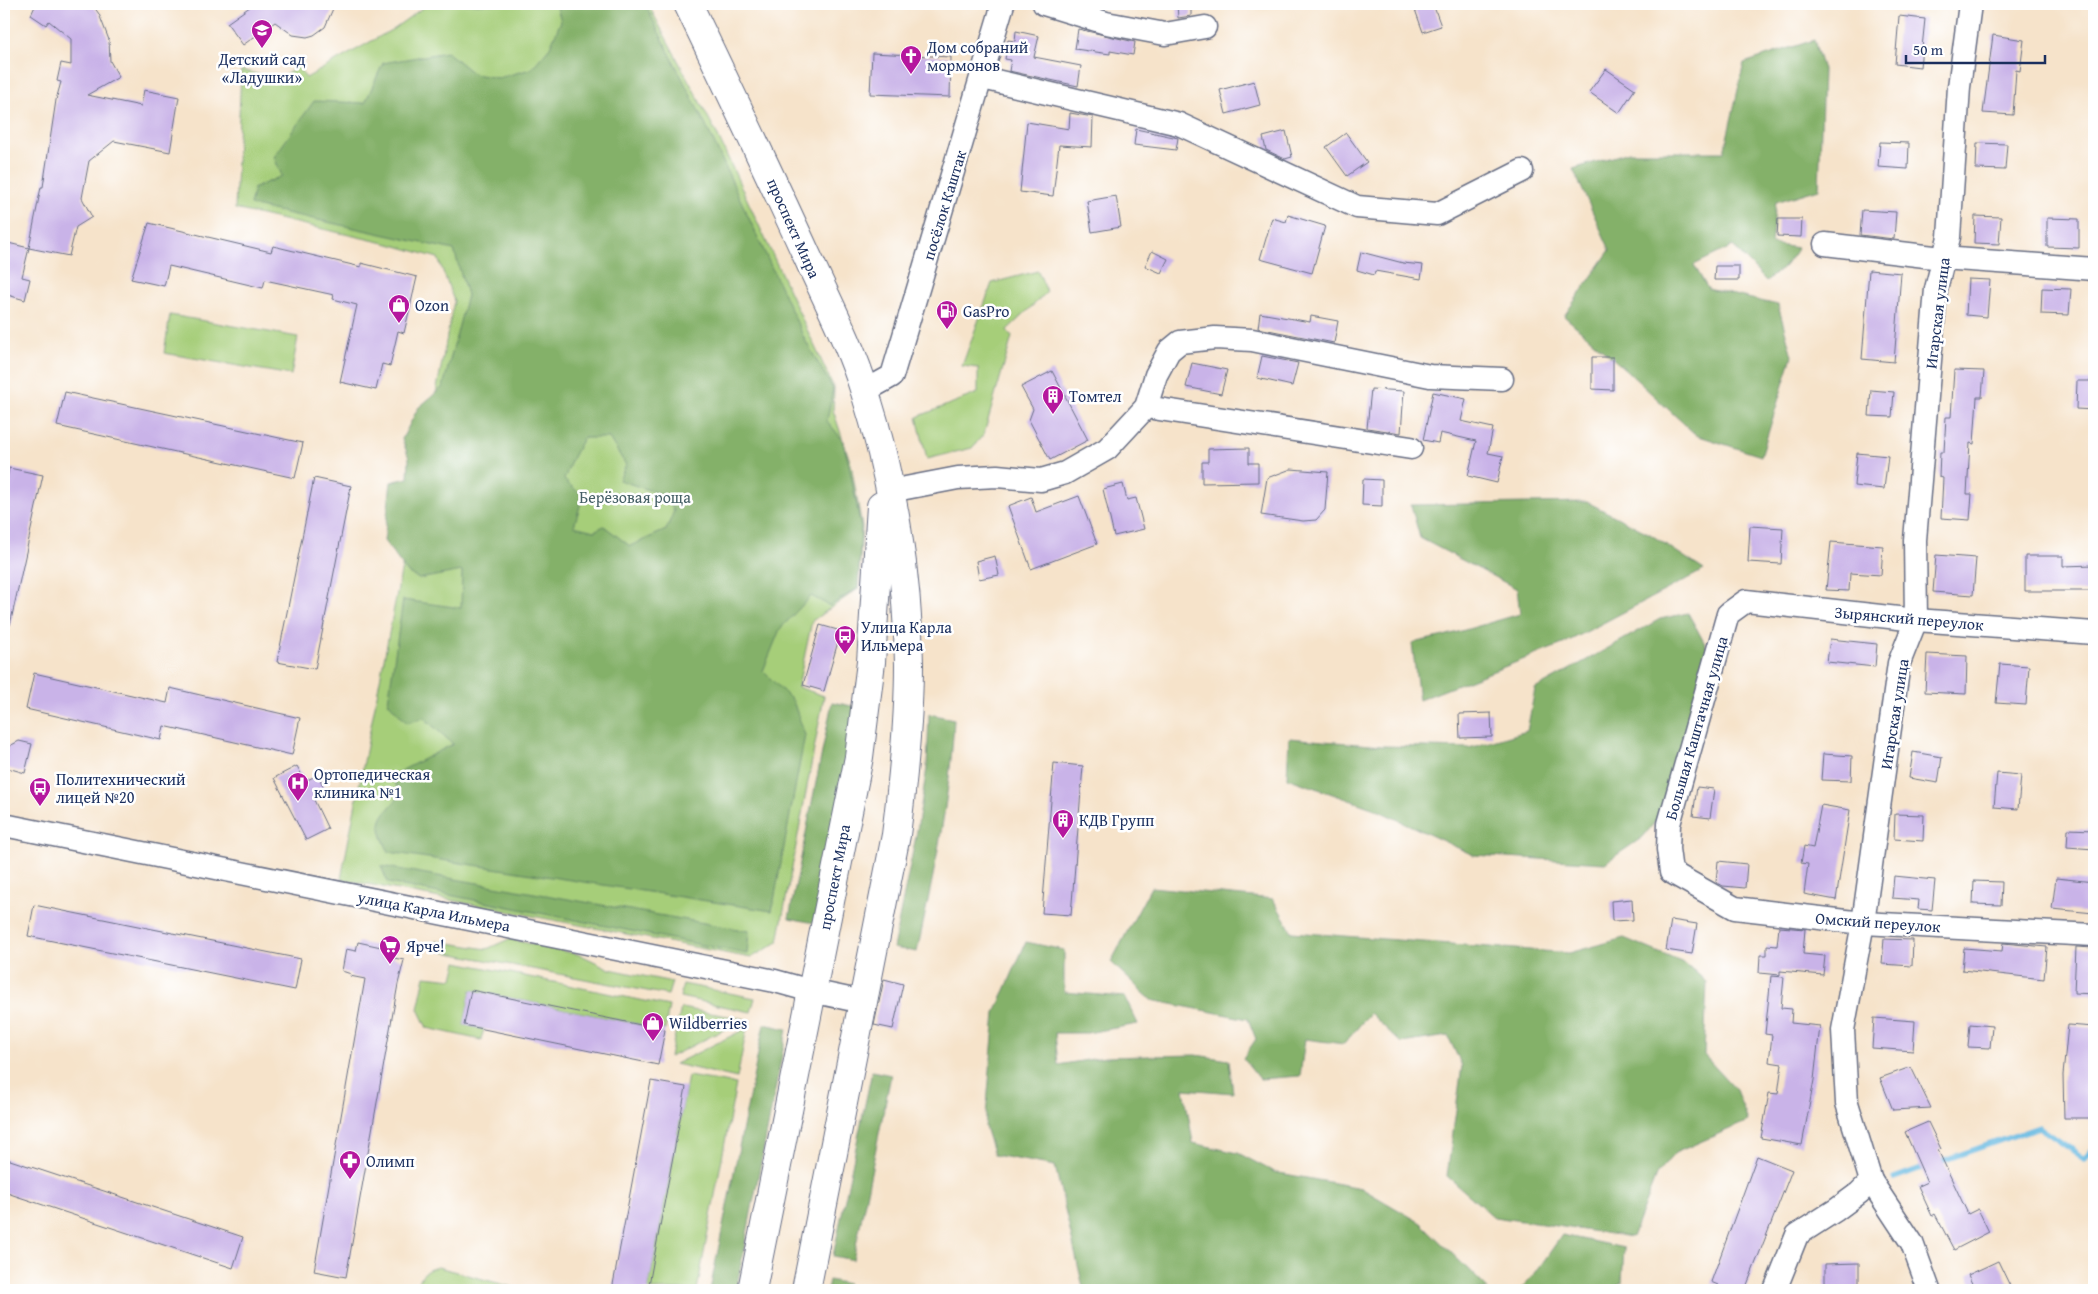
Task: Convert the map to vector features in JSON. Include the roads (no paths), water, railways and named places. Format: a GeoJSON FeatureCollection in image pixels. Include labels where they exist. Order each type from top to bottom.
{"type":"FeatureCollection","features":[{"type":"Feature","properties":{"kind":"main road","name":"проспект Мира"},"geometry":{"type":"LineString","coordinates":[[688,4],[772,179],[850,352],[865,391],[890,491],[907,610],[909,666],[905,762],[896,835],[806,1290]]}},
{"type":"Feature","properties":{"kind":"main road","name":"проспект Мира"},"geometry":{"type":"LineString","coordinates":[[752,1290],[859,757],[871,654],[883,460]]}},
{"type":"Feature","properties":{"kind":"street","name":"посёлок Каштак"},"geometry":{"type":"LineString","coordinates":[[865,391],[892,376],[983,78],[1003,4]]}},
{"type":"Feature","properties":{"kind":"street"},"geometry":{"type":"LineString","coordinates":[[1044,4],[1106,24],[1165,34],[1205,27]]}},
{"type":"Feature","properties":{"kind":"street","name":"Игарская улица"},"geometry":{"type":"LineString","coordinates":[[1929,1290],[1912,1243],[1871,1181],[1847,1103],[1843,1030],[1863,923],[1900,663],[1916,620],[1915,540],[1936,289],[1942,258],[1949,237],[1959,87],[1970,4]]}},
{"type":"Feature","properties":{"kind":"street"},"geometry":{"type":"LineString","coordinates":[[983,78],[1180,124],[1357,208],[1437,214],[1522,171]]}},
{"type":"Feature","properties":{"kind":"street"},"geometry":{"type":"LineString","coordinates":[[1824,244],[1942,258],[2094,269]]}},
{"type":"Feature","properties":{"kind":"street"},"geometry":{"type":"LineString","coordinates":[[890,491],[958,478],[997,476],[1041,480],[1065,473],[1107,449],[1146,407],[1156,375],[1169,351],[1180,342],[1215,338],[1252,340],[1430,376],[1502,379]]}},
{"type":"Feature","properties":{"kind":"street"},"geometry":{"type":"LineString","coordinates":[[1146,407],[1411,448]]}},
{"type":"Feature","properties":{"kind":"street","name":"Зырянский переулок"},"geometry":{"type":"LineString","coordinates":[[1728,614],[1746,601],[1916,620],[2094,633]]}},
{"type":"Feature","properties":{"kind":"street","name":"Большая Каштачная улица"},"geometry":{"type":"LineString","coordinates":[[1670,872],[1668,849],[1669,824],[1728,614]]}},
{"type":"Feature","properties":{"kind":"street","name":"улица Карла Ильмера"},"geometry":{"type":"LineString","coordinates":[[4,825],[755,977],[811,992],[863,1002]]}},
{"type":"Feature","properties":{"kind":"street","name":"Омский переулок"},"geometry":{"type":"LineString","coordinates":[[1670,872],[1735,908],[1863,923],[2094,935]]}},
{"type":"Feature","properties":{"kind":"street"},"geometry":{"type":"LineString","coordinates":[[1774,1290],[1797,1235],[1859,1194],[1871,1181]]}},
{"type":"Feature","properties":{"kind":"waterway"},"geometry":{"type":"LineString","coordinates":[[1936,1163],[2039,1127],[2085,1159],[2094,1149]]}},
{"type":"Feature","properties":{"kind":"waterway"},"geometry":{"type":"LineString","coordinates":[[1894,1178],[1927,1166]]}},
{"type":"Feature","properties":{"kind":"place","name":"Детский сад «Ладушки»"},"geometry":{"type":"Point","coordinates":[262,49]}},
{"type":"Feature","properties":{"kind":"place","name":"Дом собраний мормонов"},"geometry":{"type":"Point","coordinates":[911,75]}},
{"type":"Feature","properties":{"kind":"place","name":"Ozon"},"geometry":{"type":"Point","coordinates":[399,324]}},
{"type":"Feature","properties":{"kind":"place","name":"GasPro"},"geometry":{"type":"Point","coordinates":[947,330]}},
{"type":"Feature","properties":{"kind":"place","name":"Томтел"},"geometry":{"type":"Point","coordinates":[1053,415]}},
{"type":"Feature","properties":{"kind":"place","name":"Улица Карла Ильмера"},"geometry":{"type":"Point","coordinates":[845,655]}},
{"type":"Feature","properties":{"kind":"place","name":"Ортопедическая клиника №1"},"geometry":{"type":"Point","coordinates":[298,802]}},
{"type":"Feature","properties":{"kind":"place","name":"Политехнический лицей №20"},"geometry":{"type":"Point","coordinates":[40,807]}},
{"type":"Feature","properties":{"kind":"place","name":"КДВ Групп"},"geometry":{"type":"Point","coordinates":[1063,839]}},
{"type":"Feature","properties":{"kind":"place","name":"Ярче!"},"geometry":{"type":"Point","coordinates":[390,965]}},
{"type":"Feature","properties":{"kind":"place","name":"Wildberries"},"geometry":{"type":"Point","coordinates":[653,1042]}},
{"type":"Feature","properties":{"kind":"place","name":"Олимп"},"geometry":{"type":"Point","coordinates":[350,1180]}},
{"type":"Feature","properties":{"kind":"park label","name":"Берёзовая роща"},"geometry":{"type":"Point","coordinates":[635,497]}}]}
